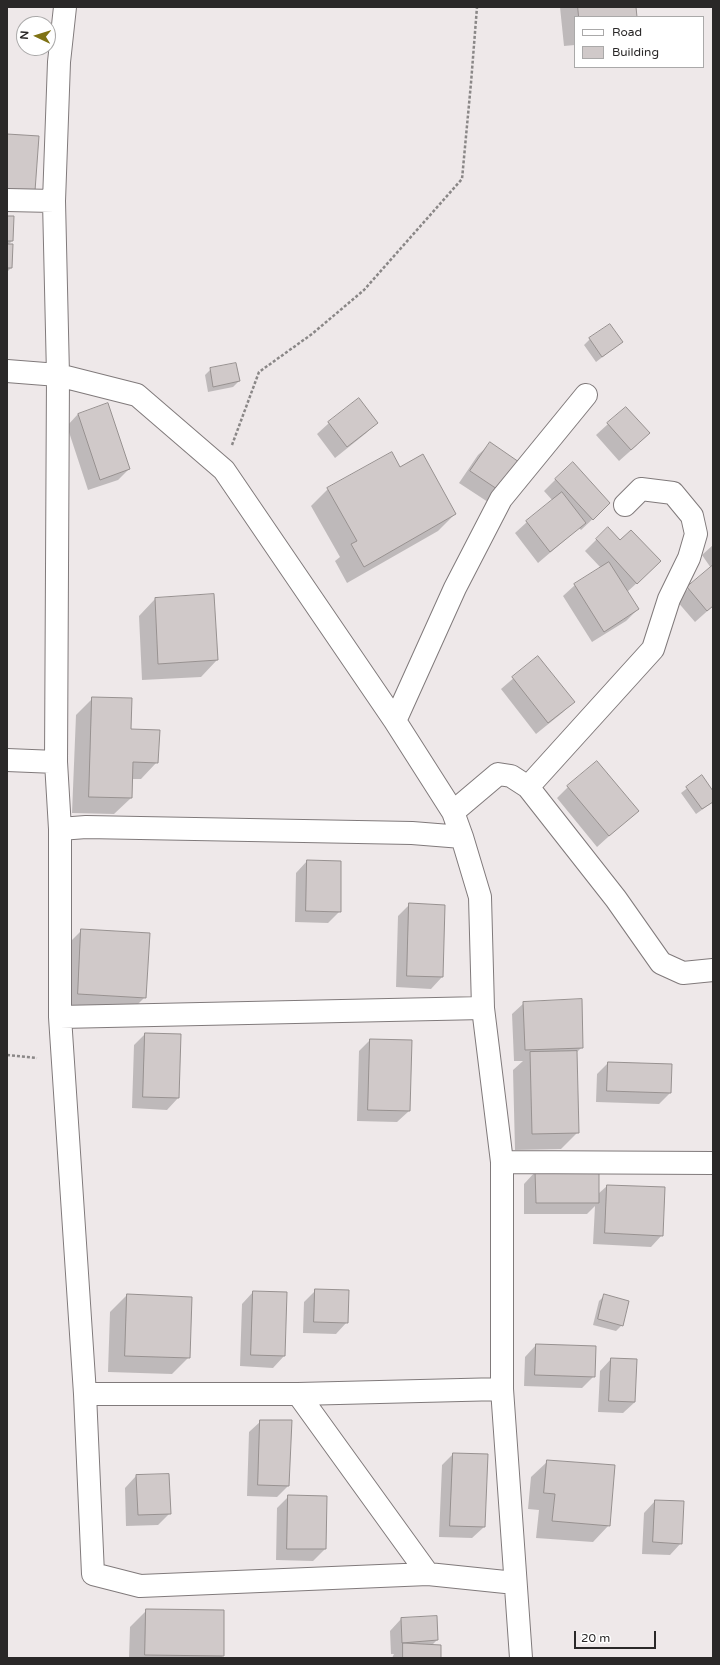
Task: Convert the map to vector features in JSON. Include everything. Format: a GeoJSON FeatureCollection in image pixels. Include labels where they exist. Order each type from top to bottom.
{"type":"FeatureCollection","features":[{"type":"Feature","properties":{"kind":"street"},"geometry":{"type":"LineString","coordinates":[[65,7],[59,62],[54,201],[58,375],[56,762],[60,829],[60,1016],[85,1394],[93,1574],[140,1586],[428,1574],[515,1583]]}},
{"type":"Feature","properties":{"kind":"street"},"geometry":{"type":"LineString","coordinates":[[7,200],[54,201]]}},
{"type":"Feature","properties":{"kind":"street"},"geometry":{"type":"LineString","coordinates":[[7,371],[58,375],[137,396],[224,470],[395,721],[453,812],[480,897],[483,1008],[502,1162],[502,1389],[521,1658]]}},
{"type":"Feature","properties":{"kind":"street"},"geometry":{"type":"LineString","coordinates":[[395,721],[455,588],[501,499],[586,395]]}},
{"type":"Feature","properties":{"kind":"street"},"geometry":{"type":"LineString","coordinates":[[528,787],[653,649],[669,599],[689,558],[696,534],[692,516],[673,493],[642,489],[625,504]]}},
{"type":"Feature","properties":{"kind":"street"},"geometry":{"type":"LineString","coordinates":[[7,760],[56,762]]}},
{"type":"Feature","properties":{"kind":"street"},"geometry":{"type":"LineString","coordinates":[[453,812],[498,774],[511,776],[528,787],[616,899],[661,963],[683,973],[713,970]]}},
{"type":"Feature","properties":{"kind":"street"},"geometry":{"type":"LineString","coordinates":[[60,829],[86,827],[404,833],[462,837]]}},
{"type":"Feature","properties":{"kind":"street"},"geometry":{"type":"LineString","coordinates":[[60,1016],[483,1008]]}},
{"type":"Feature","properties":{"kind":"street"},"geometry":{"type":"LineString","coordinates":[[502,1162],[713,1163]]}},
{"type":"Feature","properties":{"kind":"street"},"geometry":{"type":"LineString","coordinates":[[85,1394],[298,1394],[502,1389]]}},
{"type":"Feature","properties":{"kind":"street"},"geometry":{"type":"LineString","coordinates":[[298,1394],[428,1574]]}},
{"type":"Feature","properties":{"kind":"path"},"geometry":{"type":"LineString","coordinates":[[224,470],[258,372],[312,334],[364,290],[462,179],[477,7]]}},
{"type":"Feature","properties":{"kind":"path"},"geometry":{"type":"LineString","coordinates":[[7,1055],[63,1061]]}},
{"type":"Feature","properties":{"kind":"building"},"geometry":{"type":"Polygon","coordinates":[[[578,7],[636,7],[637,16],[579,16],[578,7]]]}},
{"type":"Feature","properties":{"kind":"building"},"geometry":{"type":"Polygon","coordinates":[[[7,134],[39,136],[35,191],[7,190],[7,134]]]}},
{"type":"Feature","properties":{"kind":"building"},"geometry":{"type":"Polygon","coordinates":[[[7,216],[14,216],[13,241],[7,241],[7,216]]]}},
{"type":"Feature","properties":{"kind":"building"},"geometry":{"type":"Polygon","coordinates":[[[7,244],[13,244],[12,268],[7,268],[7,244]]]}},
{"type":"Feature","properties":{"kind":"building"},"geometry":{"type":"Polygon","coordinates":[[[610,324],[623,342],[602,357],[589,338],[610,324]]]}},
{"type":"Feature","properties":{"kind":"building"},"geometry":{"type":"Polygon","coordinates":[[[236,363],[240,381],[213,387],[210,368],[236,363]]]}},
{"type":"Feature","properties":{"kind":"building"},"geometry":{"type":"Polygon","coordinates":[[[359,398],[378,423],[347,447],[328,422],[359,398]]]}},
{"type":"Feature","properties":{"kind":"building"},"geometry":{"type":"Polygon","coordinates":[[[108,403],[130,469],[100,480],[78,414],[108,403]]]}},
{"type":"Feature","properties":{"kind":"building"},"geometry":{"type":"Polygon","coordinates":[[[626,407],[650,433],[631,450],[607,423],[626,407]]]}},
{"type":"Feature","properties":{"kind":"building"},"geometry":{"type":"Polygon","coordinates":[[[490,442],[519,462],[500,491],[470,471],[490,442]]]}},
{"type":"Feature","properties":{"kind":"building"},"geometry":{"type":"Polygon","coordinates":[[[392,452],[400,467],[423,454],[456,514],[364,567],[351,544],[357,541],[327,488],[392,452]]]}},
{"type":"Feature","properties":{"kind":"building"},"geometry":{"type":"Polygon","coordinates":[[[573,462],[610,503],[593,520],[555,479],[573,462]]]}},
{"type":"Feature","properties":{"kind":"building"},"geometry":{"type":"Polygon","coordinates":[[[562,492],[586,523],[550,552],[526,521],[562,492]]]}},
{"type":"Feature","properties":{"kind":"building"},"geometry":{"type":"Polygon","coordinates":[[[608,527],[620,540],[631,530],[661,561],[637,584],[596,539],[608,527]]]}},
{"type":"Feature","properties":{"kind":"building"},"geometry":{"type":"Polygon","coordinates":[[[609,562],[639,609],[604,632],[574,584],[609,562]]]}},
{"type":"Feature","properties":{"kind":"building"},"geometry":{"type":"Polygon","coordinates":[[[713,565],[713,606],[707,611],[687,587],[713,565]]]}},
{"type":"Feature","properties":{"kind":"building"},"geometry":{"type":"Polygon","coordinates":[[[214,594],[218,660],[158,664],[155,598],[214,594]]]}},
{"type":"Feature","properties":{"kind":"building"},"geometry":{"type":"Polygon","coordinates":[[[538,656],[575,702],[548,723],[512,677],[538,656]]]}},
{"type":"Feature","properties":{"kind":"building"},"geometry":{"type":"Polygon","coordinates":[[[92,697],[132,698],[131,729],[160,730],[158,763],[133,762],[132,798],[89,797],[92,697]]]}},
{"type":"Feature","properties":{"kind":"building"},"geometry":{"type":"Polygon","coordinates":[[[597,761],[639,811],[609,836],[567,786],[597,761]]]}},
{"type":"Feature","properties":{"kind":"building"},"geometry":{"type":"Polygon","coordinates":[[[702,775],[713,791],[713,802],[702,809],[686,787],[702,775]]]}},
{"type":"Feature","properties":{"kind":"building"},"geometry":{"type":"Polygon","coordinates":[[[307,860],[341,861],[341,912],[306,911],[307,860]]]}},
{"type":"Feature","properties":{"kind":"building"},"geometry":{"type":"Polygon","coordinates":[[[409,903],[445,905],[443,977],[407,976],[409,903]]]}},
{"type":"Feature","properties":{"kind":"building"},"geometry":{"type":"Polygon","coordinates":[[[81,929],[150,933],[146,998],[78,994],[81,929]]]}},
{"type":"Feature","properties":{"kind":"building"},"geometry":{"type":"Polygon","coordinates":[[[582,999],[583,1048],[525,1050],[523,1002],[582,999]]]}},
{"type":"Feature","properties":{"kind":"building"},"geometry":{"type":"Polygon","coordinates":[[[145,1033],[181,1034],[179,1098],[143,1097],[145,1033]]]}},
{"type":"Feature","properties":{"kind":"building"},"geometry":{"type":"Polygon","coordinates":[[[370,1039],[412,1040],[410,1111],[368,1110],[370,1039]]]}},
{"type":"Feature","properties":{"kind":"building"},"geometry":{"type":"Polygon","coordinates":[[[577,1051],[579,1133],[532,1134],[530,1052],[577,1051]]]}},
{"type":"Feature","properties":{"kind":"building"},"geometry":{"type":"Polygon","coordinates":[[[608,1062],[672,1064],[671,1093],[607,1091],[608,1062]]]}},
{"type":"Feature","properties":{"kind":"building"},"geometry":{"type":"Polygon","coordinates":[[[599,1170],[599,1203],[536,1203],[535,1171],[599,1170]]]}},
{"type":"Feature","properties":{"kind":"building"},"geometry":{"type":"Polygon","coordinates":[[[607,1185],[665,1187],[663,1236],[605,1233],[607,1185]]]}},
{"type":"Feature","properties":{"kind":"building"},"geometry":{"type":"Polygon","coordinates":[[[315,1289],[349,1290],[348,1323],[314,1322],[315,1289]]]}},
{"type":"Feature","properties":{"kind":"building"},"geometry":{"type":"Polygon","coordinates":[[[253,1291],[287,1292],[285,1356],[251,1355],[253,1291]]]}},
{"type":"Feature","properties":{"kind":"building"},"geometry":{"type":"Polygon","coordinates":[[[127,1294],[192,1297],[190,1358],[125,1356],[127,1294]]]}},
{"type":"Feature","properties":{"kind":"building"},"geometry":{"type":"Polygon","coordinates":[[[604,1294],[629,1301],[623,1326],[598,1319],[604,1294]]]}},
{"type":"Feature","properties":{"kind":"building"},"geometry":{"type":"Polygon","coordinates":[[[536,1344],[596,1346],[595,1377],[535,1375],[536,1344]]]}},
{"type":"Feature","properties":{"kind":"building"},"geometry":{"type":"Polygon","coordinates":[[[611,1358],[637,1359],[635,1402],[609,1401],[611,1358]]]}},
{"type":"Feature","properties":{"kind":"building"},"geometry":{"type":"Polygon","coordinates":[[[260,1420],[292,1420],[289,1486],[258,1485],[260,1420]]]}},
{"type":"Feature","properties":{"kind":"building"},"geometry":{"type":"Polygon","coordinates":[[[453,1453],[488,1454],[485,1527],[450,1526],[453,1453]]]}},
{"type":"Feature","properties":{"kind":"building"},"geometry":{"type":"Polygon","coordinates":[[[547,1460],[615,1465],[610,1526],[552,1521],[555,1494],[544,1493],[547,1460]]]}},
{"type":"Feature","properties":{"kind":"building"},"geometry":{"type":"Polygon","coordinates":[[[169,1474],[171,1514],[138,1515],[136,1475],[169,1474]]]}},
{"type":"Feature","properties":{"kind":"building"},"geometry":{"type":"Polygon","coordinates":[[[288,1495],[327,1496],[326,1549],[287,1549],[288,1495]]]}},
{"type":"Feature","properties":{"kind":"building"},"geometry":{"type":"Polygon","coordinates":[[[655,1500],[684,1501],[682,1544],[653,1542],[655,1500]]]}},
{"type":"Feature","properties":{"kind":"building"},"geometry":{"type":"Polygon","coordinates":[[[146,1609],[224,1610],[224,1656],[145,1655],[146,1609]]]}},
{"type":"Feature","properties":{"kind":"building"},"geometry":{"type":"Polygon","coordinates":[[[437,1616],[438,1640],[402,1643],[401,1618],[437,1616]]]}},
{"type":"Feature","properties":{"kind":"building"},"geometry":{"type":"Polygon","coordinates":[[[403,1643],[441,1645],[441,1658],[403,1658],[403,1643]]]}}]}
